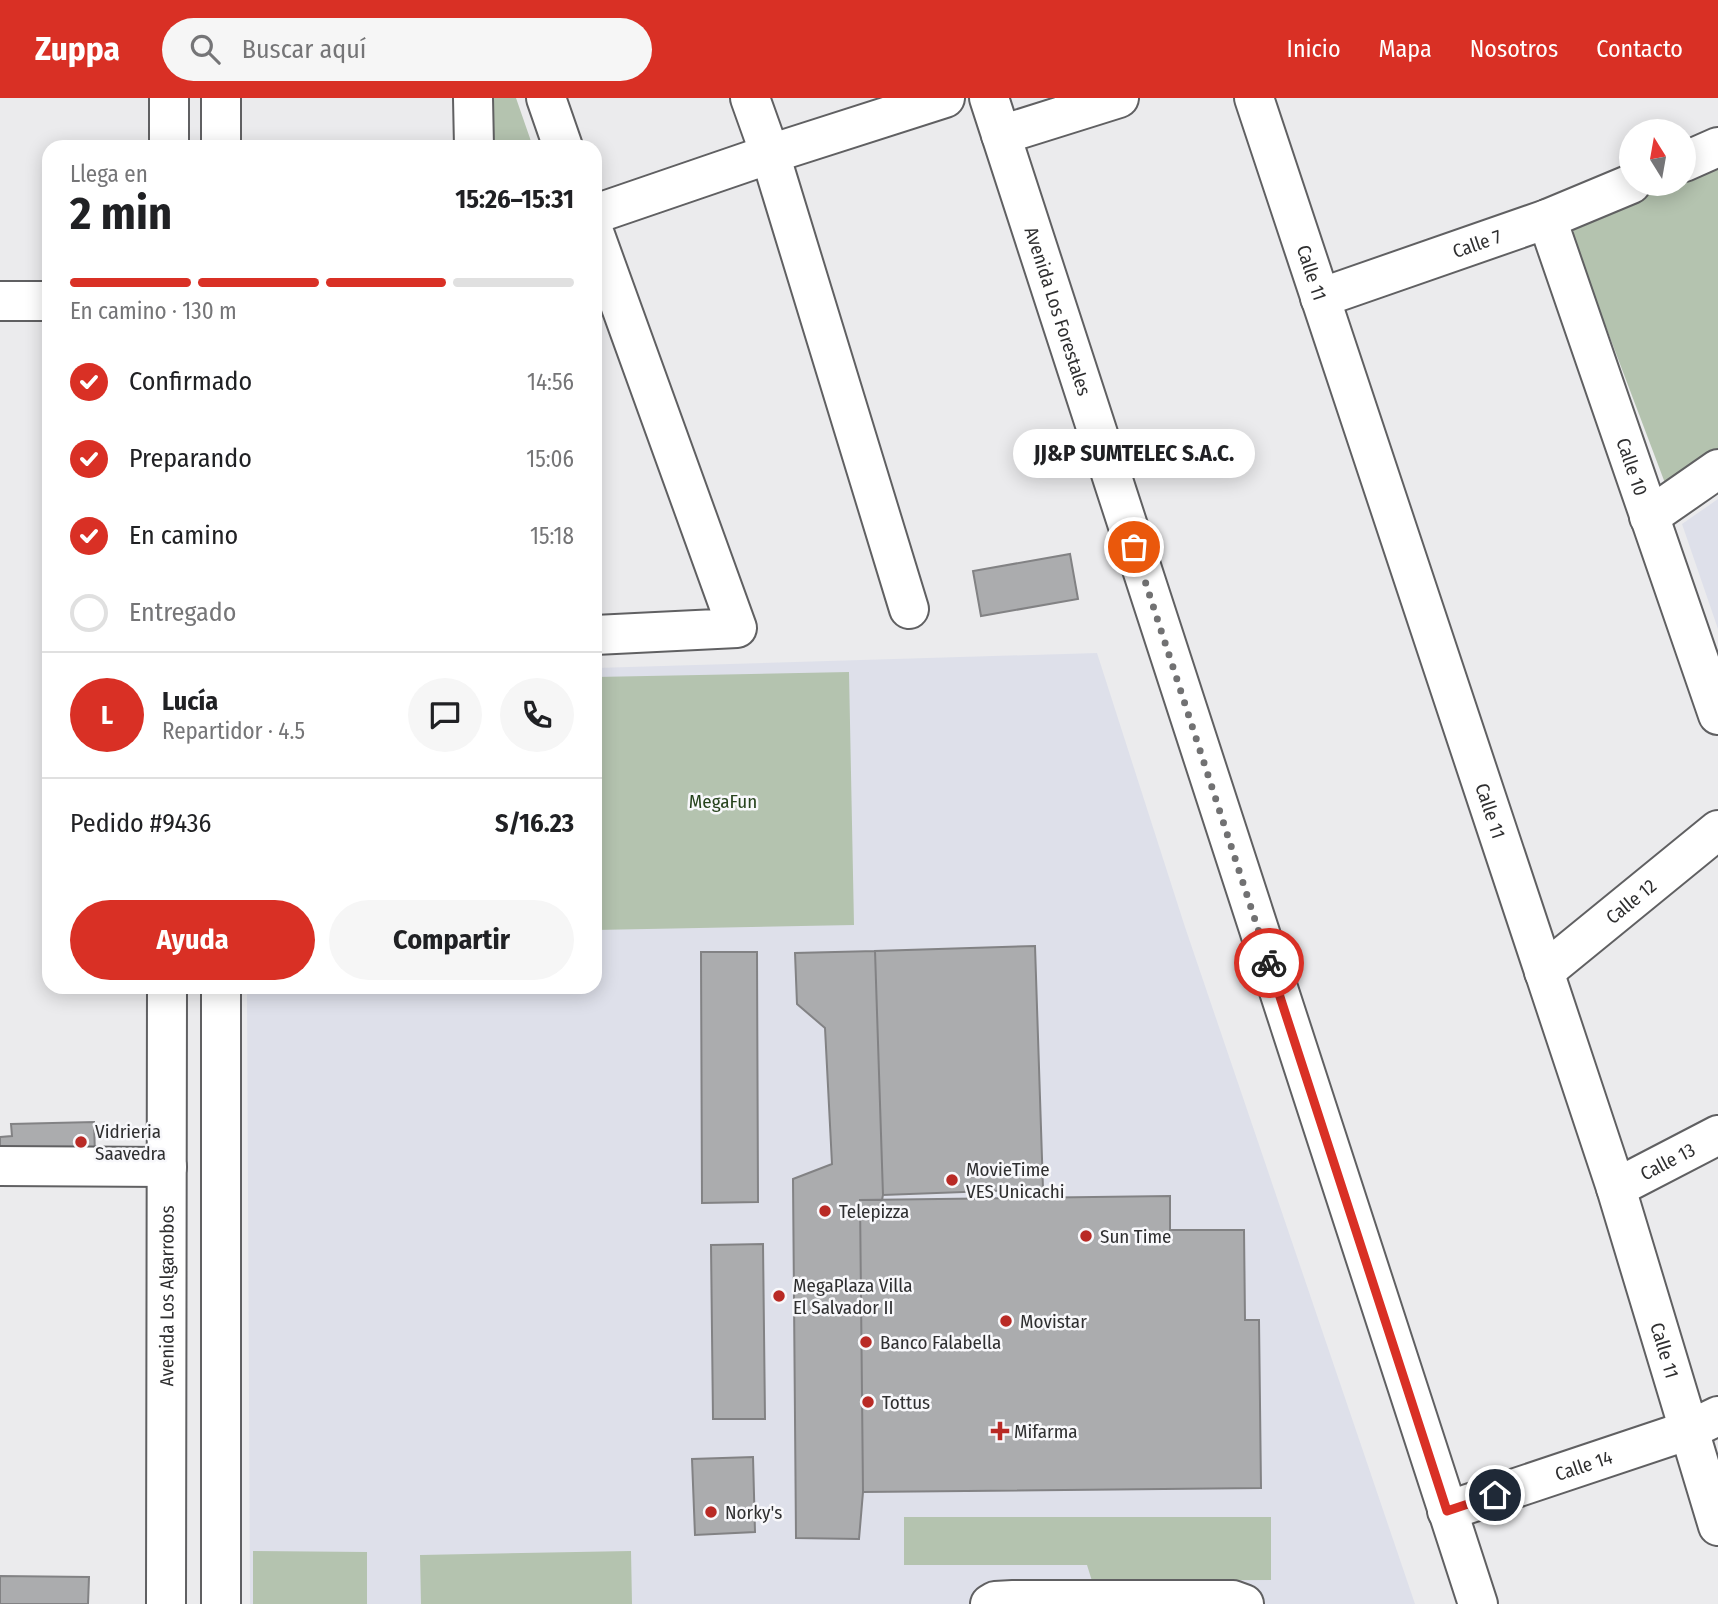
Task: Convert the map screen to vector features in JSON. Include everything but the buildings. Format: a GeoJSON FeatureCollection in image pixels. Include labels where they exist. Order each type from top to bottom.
{"type":"FeatureCollection","features":[{"type":"Feature","properties":{"kind":"street"},"geometry":{"type":"LineString","coordinates":[[169,98],[169,140]]}},
{"type":"Feature","properties":{"kind":"street"},"geometry":{"type":"LineString","coordinates":[[221,98],[221,140]]}},
{"type":"Feature","properties":{"kind":"street"},"geometry":{"type":"LineString","coordinates":[[473,98],[474,140]]}},
{"type":"Feature","properties":{"kind":"street"},"geometry":{"type":"LineString","coordinates":[[546,98],[561,140]]}},
{"type":"Feature","properties":{"kind":"street"},"geometry":{"type":"LineString","coordinates":[[750,98],[770,154],[909,609]]}},
{"type":"Feature","properties":{"kind":"street"},"geometry":{"type":"LineString","coordinates":[[602,212],[945,98]]}},
{"type":"Feature","properties":{"kind":"street","name":"Avenida Los Forestales"},"geometry":{"type":"LineString","coordinates":[[989,98],[1478,1604]]}},
{"type":"Feature","properties":{"kind":"street"},"geometry":{"type":"LineString","coordinates":[[1001,135],[1119,98]]}},
{"type":"Feature","properties":{"kind":"street","name":"Calle 11"},"geometry":{"type":"LineString","coordinates":[[1254,98],[1616,1188],[1703,1423],[1718,1526]]}},
{"type":"Feature","properties":{"kind":"street"},"geometry":{"type":"LineString","coordinates":[[1696,157],[1718,147]]}},
{"type":"Feature","properties":{"kind":"street","name":"Calle 7"},"geometry":{"type":"LineString","coordinates":[[1320,298],[1547,219],[1619,189]]}},
{"type":"Feature","properties":{"kind":"street","name":"Calle 10"},"geometry":{"type":"LineString","coordinates":[[1547,219],[1718,715]]}},
{"type":"Feature","properties":{"kind":"street"},"geometry":{"type":"LineString","coordinates":[[602,254],[737,628],[602,635]]}},
{"type":"Feature","properties":{"kind":"street"},"geometry":{"type":"LineString","coordinates":[[0,301],[42,301]]}},
{"type":"Feature","properties":{"kind":"street"},"geometry":{"type":"LineString","coordinates":[[1650,517],[1718,469]]}},
{"type":"Feature","properties":{"kind":"street","name":"Calle 12"},"geometry":{"type":"LineString","coordinates":[[1544,972],[1718,830]]}},
{"type":"Feature","properties":{"kind":"street","name":"Avenida Los Algarrobos"},"geometry":{"type":"LineString","coordinates":[[166,1604],[167,994]]}},
{"type":"Feature","properties":{"kind":"street"},"geometry":{"type":"LineString","coordinates":[[221,994],[221,1604]]}},
{"type":"Feature","properties":{"kind":"street","name":"Calle 13"},"geometry":{"type":"LineString","coordinates":[[1616,1188],[1718,1135]]}},
{"type":"Feature","properties":{"kind":"street"},"geometry":{"type":"LineString","coordinates":[[0,1166],[167,1167]]}},
{"type":"Feature","properties":{"kind":"street","name":"Calle 14"},"geometry":{"type":"LineString","coordinates":[[1447,1511],[1703,1423]]}},
{"type":"Feature","properties":{"kind":"street"},"geometry":{"type":"LineString","coordinates":[[990,1604],[1013,1600],[1233,1600],[1244,1604]]}},
{"type":"Feature","properties":{"kind":"shaded area"},"geometry":{"type":"Polygon","coordinates":[[[1718,499],[1718,629],[1682,524],[1718,499]]]}},
{"type":"Feature","properties":{"kind":"shaded area","name":"MegaPlaza Villa El Salvador II"},"geometry":{"type":"Polygon","coordinates":[[[1097,653],[1185,927],[1415,1604],[250,1604],[247,994],[602,994],[602,668],[1097,653]]]}},
{"type":"Feature","properties":{"kind":"green space"},"geometry":{"type":"Polygon","coordinates":[[[489,98],[516,98],[531,140],[489,140],[489,98]]]}},
{"type":"Feature","properties":{"kind":"green space"},"geometry":{"type":"Polygon","coordinates":[[[1718,162],[1718,458],[1665,483],[1572,237],[1576,222],[1638,196],[1696,196],[1696,172],[1718,162]]]}},
{"type":"Feature","properties":{"kind":"green space","name":"MegaFun"},"geometry":{"type":"Polygon","coordinates":[[[849,672],[854,925],[602,930],[602,677],[849,672]]]}},
{"type":"Feature","properties":{"kind":"green space"},"geometry":{"type":"Polygon","coordinates":[[[904,1517],[1271,1517],[1271,1580],[1092,1581],[1087,1565],[904,1565],[904,1517]]]}},
{"type":"Feature","properties":{"kind":"green space"},"geometry":{"type":"Polygon","coordinates":[[[253,1551],[367,1552],[367,1604],[253,1604],[253,1551]]]}},
{"type":"Feature","properties":{"kind":"green space"},"geometry":{"type":"Polygon","coordinates":[[[631,1551],[632,1604],[421,1604],[420,1555],[631,1551]]]}},
{"type":"Feature","properties":{"kind":"way so far"},"geometry":{"type":"LineString","coordinates":[[1134,547],[1269,963]]}},
{"type":"Feature","properties":{"kind":"place","name":"JJ&P SUMTELEC S.A.C."},"geometry":{"type":"Point","coordinates":[1134,547]}},
{"type":"Feature","properties":{"kind":"place","name":"Vidrieria Saavedra"},"geometry":{"type":"Point","coordinates":[81,1142]}},
{"type":"Feature","properties":{"kind":"place","name":"MovieTime VES Unicachi"},"geometry":{"type":"Point","coordinates":[952,1180]}},
{"type":"Feature","properties":{"kind":"place","name":"Telepizza"},"geometry":{"type":"Point","coordinates":[825,1211]}},
{"type":"Feature","properties":{"kind":"place","name":"Sun Time"},"geometry":{"type":"Point","coordinates":[1086,1236]}},
{"type":"Feature","properties":{"kind":"place","name":"MegaPlaza Villa El Salvador II"},"geometry":{"type":"Point","coordinates":[779,1296]}},
{"type":"Feature","properties":{"kind":"place","name":"Movistar"},"geometry":{"type":"Point","coordinates":[1006,1321]}},
{"type":"Feature","properties":{"kind":"place","name":"Banco Falabella"},"geometry":{"type":"Point","coordinates":[866,1342]}},
{"type":"Feature","properties":{"kind":"place","name":"Tottus"},"geometry":{"type":"Point","coordinates":[868,1402]}},
{"type":"Feature","properties":{"kind":"place","name":"Mifarma"},"geometry":{"type":"Point","coordinates":[1000,1431]}},
{"type":"Feature","properties":{"kind":"place","name":"Norky's"},"geometry":{"type":"Point","coordinates":[711,1512]}},
{"type":"Feature","properties":{"kind":"route"},"geometry":{"type":"LineString","coordinates":[[1269,963],[1447,1511],[1495,1495]]}}]}
